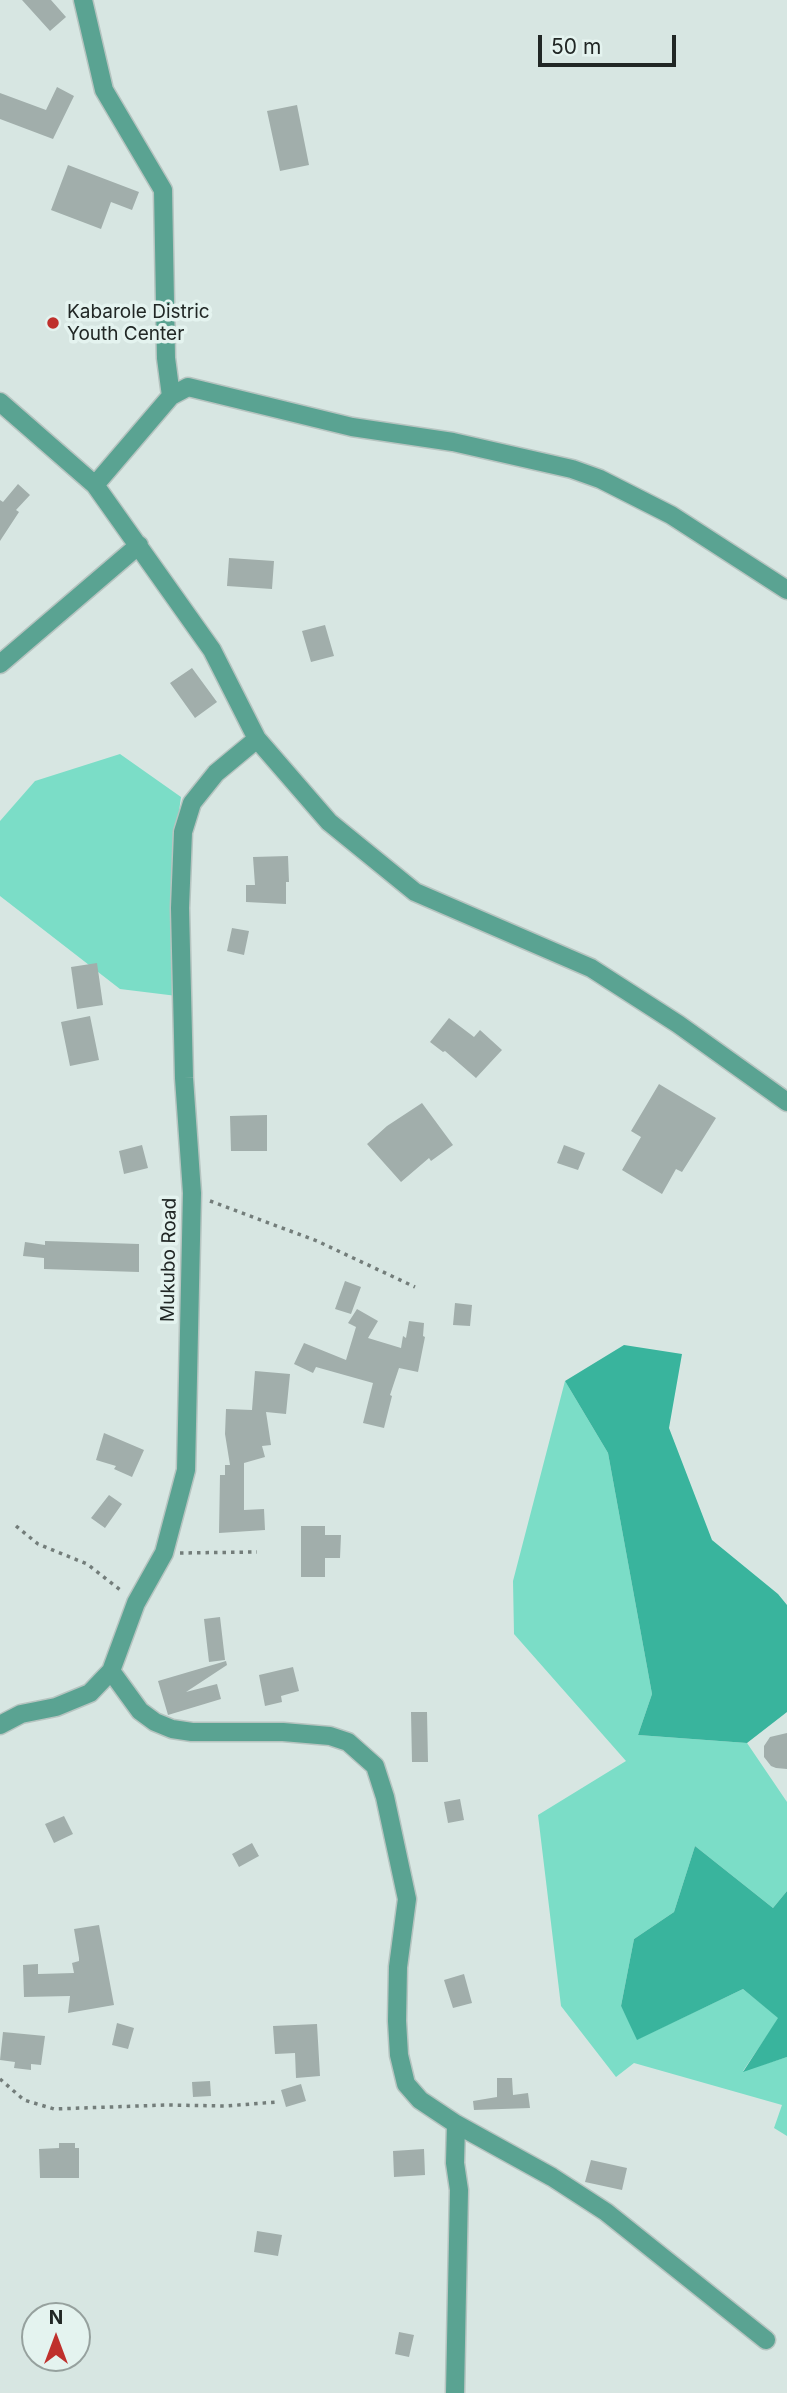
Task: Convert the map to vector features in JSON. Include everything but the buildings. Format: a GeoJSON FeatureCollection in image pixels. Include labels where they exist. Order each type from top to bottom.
{"type":"FeatureCollection","features":[{"type":"Feature","properties":{"kind":"street"},"geometry":{"type":"LineString","coordinates":[[83,0],[104,90],[163,190],[166,358],[171,396]]}},
{"type":"Feature","properties":{"kind":"street"},"geometry":{"type":"LineString","coordinates":[[95,485],[171,396],[188,387],[352,427],[453,442],[572,469],[600,479],[671,516],[787,590]]}},
{"type":"Feature","properties":{"kind":"street"},"geometry":{"type":"LineString","coordinates":[[0,402],[95,485],[212,650],[257,739],[329,822],[415,892],[591,968],[678,1024],[787,1102]]}},
{"type":"Feature","properties":{"kind":"street"},"geometry":{"type":"LineString","coordinates":[[0,664],[139,545]]}},
{"type":"Feature","properties":{"kind":"street","name":"Mukubo Road"},"geometry":{"type":"LineString","coordinates":[[0,1725],[21,1714],[56,1707],[90,1693],[111,1671],[136,1603],[164,1553],[186,1469],[192,1193],[184,1079],[180,908],[183,832],[192,803],[216,773],[257,739]]}},
{"type":"Feature","properties":{"kind":"street"},"geometry":{"type":"LineString","coordinates":[[111,1671],[140,1711],[155,1722],[172,1729],[192,1732],[283,1732],[330,1736],[348,1742],[375,1766],[385,1797],[407,1899],[398,1967],[399,2055],[406,2084],[420,2099],[456,2124],[552,2177],[606,2212],[766,2340]]}},
{"type":"Feature","properties":{"kind":"street"},"geometry":{"type":"LineString","coordinates":[[455,2393],[459,2190],[455,2163],[456,2124]]}},
{"type":"Feature","properties":{"kind":"path"},"geometry":{"type":"LineString","coordinates":[[192,1193],[317,1241],[415,1287]]}},
{"type":"Feature","properties":{"kind":"path"},"geometry":{"type":"LineString","coordinates":[[16,1526],[38,1544],[86,1564],[136,1603]]}},
{"type":"Feature","properties":{"kind":"path"},"geometry":{"type":"LineString","coordinates":[[164,1553],[257,1552]]}},
{"type":"Feature","properties":{"kind":"path"},"geometry":{"type":"LineString","coordinates":[[0,2079],[24,2100],[54,2109],[226,2106],[277,2102]]}},
{"type":"Feature","properties":{"kind":"green space"},"geometry":{"type":"Polygon","coordinates":[[[120,754],[181,797],[176,833],[177,996],[120,989],[0,896],[0,821],[35,781],[120,754]]]}},
{"type":"Feature","properties":{"kind":"green space"},"geometry":{"type":"Polygon","coordinates":[[[624,1345],[682,1354],[669,1428],[712,1540],[778,1594],[787,1605],[787,1712],[747,1743],[638,1735],[652,1694],[608,1453],[565,1381],[624,1345]]]}},
{"type":"Feature","properties":{"kind":"green space"},"geometry":{"type":"Polygon","coordinates":[[[565,1381],[608,1453],[652,1694],[638,1735],[747,1743],[787,1802],[787,1891],[773,1908],[695,1846],[674,1912],[634,1939],[621,2006],[638,2039],[743,1989],[779,2018],[743,2071],[787,2057],[787,2136],[774,2128],[782,2105],[634,2063],[616,2077],[561,2006],[538,1815],[626,1761],[514,1634],[513,1581],[565,1381]]]}},
{"type":"Feature","properties":{"kind":"green space"},"geometry":{"type":"Polygon","coordinates":[[[695,1846],[773,1908],[787,1891],[787,2057],[743,2072],[778,2018],[743,1989],[637,2040],[621,2006],[634,1939],[674,1912],[695,1846]]]}},
{"type":"Feature","properties":{"kind":"place","name":"Kabarole Distric Youth Center"},"geometry":{"type":"Point","coordinates":[53,323]}}]}
